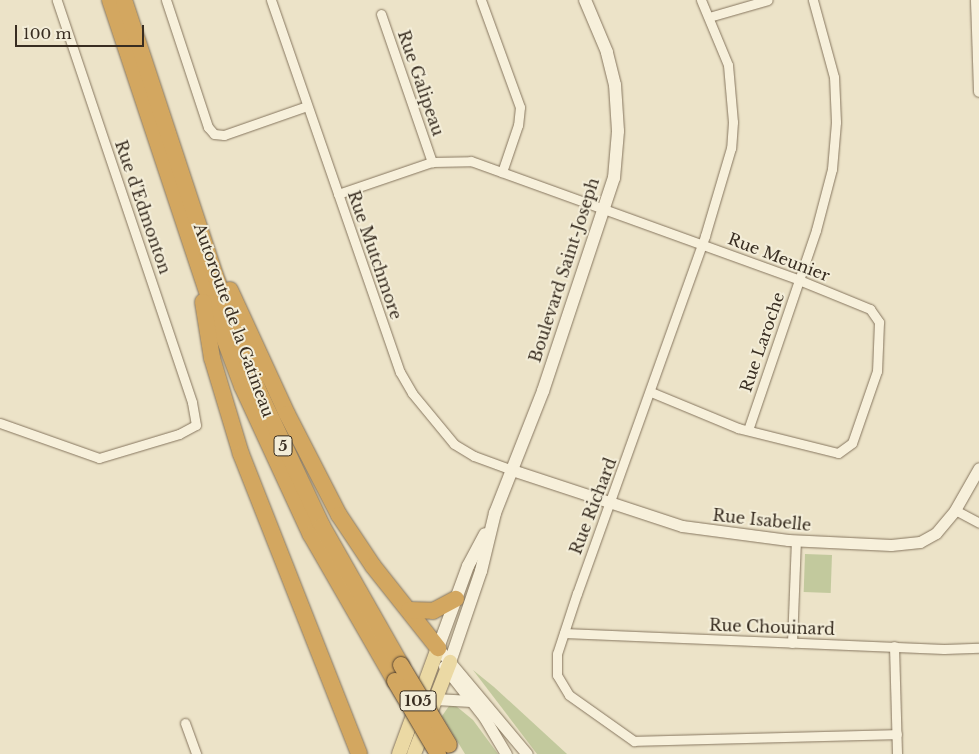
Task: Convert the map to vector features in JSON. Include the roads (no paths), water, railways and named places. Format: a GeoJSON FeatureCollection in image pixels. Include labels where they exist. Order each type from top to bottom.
{"type":"FeatureCollection","features":[{"type":"Feature","properties":{"kind":"highway","name":"Autoroute de la Gatineau"},"geometry":{"type":"LineString","coordinates":[[110,0],[199,268],[236,372],[277,466],[327,565],[395,681],[447,751]]}},
{"type":"Feature","properties":{"kind":"highway","name":"Autoroute de la Gatineau"},"geometry":{"type":"LineString","coordinates":[[124,0],[239,341],[276,432],[336,553],[401,664],[447,751]]}},
{"type":"Feature","properties":{"kind":"highway"},"geometry":{"type":"LineString","coordinates":[[195,215],[329,497],[361,549],[438,648]]}},
{"type":"Feature","properties":{"kind":"highway"},"geometry":{"type":"LineString","coordinates":[[199,268],[209,344],[236,440],[358,754]]}},
{"type":"Feature","properties":{"kind":"highway"},"geometry":{"type":"LineString","coordinates":[[409,610],[432,611],[456,599]]}},
{"type":"Feature","properties":{"kind":"main road","name":"Boulevard Saint-Joseph"},"geometry":{"type":"LineString","coordinates":[[399,754],[468,566],[494,516],[512,470],[605,209],[616,157],[617,108],[606,52],[585,0]]}},
{"type":"Feature","properties":{"kind":"main road","name":"Boulevard Saint-Joseph"},"geometry":{"type":"LineString","coordinates":[[414,754],[448,666],[481,571],[494,516]]}},
{"type":"Feature","properties":{"kind":"street","name":"Rue d'Edmonton"},"geometry":{"type":"LineString","coordinates":[[0,423],[99,458],[180,434],[196,425],[192,402],[57,0]]}},
{"type":"Feature","properties":{"kind":"street"},"geometry":{"type":"LineString","coordinates":[[166,0],[208,127],[214,134],[224,135],[307,106]]}},
{"type":"Feature","properties":{"kind":"street","name":"Rue Mutchmore"},"geometry":{"type":"LineString","coordinates":[[271,0],[400,372],[412,393],[460,449],[512,470]]}},
{"type":"Feature","properties":{"kind":"street"},"geometry":{"type":"LineString","coordinates":[[481,0],[520,107],[518,125],[502,172]]}},
{"type":"Feature","properties":{"kind":"street","name":"Rue Richard"},"geometry":{"type":"LineString","coordinates":[[701,0],[728,65],[733,122],[728,159],[703,244],[610,502],[564,633],[556,662],[564,689],[634,741],[897,734]]}},
{"type":"Feature","properties":{"kind":"street"},"geometry":{"type":"LineString","coordinates":[[709,17],[768,0]]}},
{"type":"Feature","properties":{"kind":"street","name":"Rue Laroche"},"geometry":{"type":"LineString","coordinates":[[748,430],[800,280],[829,183],[835,138],[834,77],[814,0]]}},
{"type":"Feature","properties":{"kind":"street"},"geometry":{"type":"LineString","coordinates":[[976,0],[979,91]]}},
{"type":"Feature","properties":{"kind":"street","name":"Rue Galipeau"},"geometry":{"type":"LineString","coordinates":[[382,14],[432,162]]}},
{"type":"Feature","properties":{"kind":"street","name":"Rue Meunier"},"geometry":{"type":"LineString","coordinates":[[338,194],[432,162],[462,160],[502,172],[800,280],[870,309],[879,322],[877,369],[852,443],[844,451],[832,452],[748,430],[651,392]]}},
{"type":"Feature","properties":{"kind":"street","name":"Rue Isabelle"},"geometry":{"type":"LineString","coordinates":[[512,470],[682,526],[796,541],[891,545],[920,542],[936,533],[955,510],[979,468]]}},
{"type":"Feature","properties":{"kind":"street"},"geometry":{"type":"LineString","coordinates":[[955,510],[979,523]]}},
{"type":"Feature","properties":{"kind":"street"},"geometry":{"type":"LineString","coordinates":[[792,643],[796,541]]}},
{"type":"Feature","properties":{"kind":"street","name":"Rue Chouinard"},"geometry":{"type":"LineString","coordinates":[[564,633],[792,643],[979,648]]}},
{"type":"Feature","properties":{"kind":"street"},"geometry":{"type":"LineString","coordinates":[[894,646],[897,754]]}},
{"type":"Feature","properties":{"kind":"street"},"geometry":{"type":"LineString","coordinates":[[438,648],[506,754]]}},
{"type":"Feature","properties":{"kind":"street"},"geometry":{"type":"LineString","coordinates":[[448,666],[527,754]]}},
{"type":"Feature","properties":{"kind":"street"},"geometry":{"type":"LineString","coordinates":[[435,699],[471,701]]}},
{"type":"Feature","properties":{"kind":"street"},"geometry":{"type":"LineString","coordinates":[[186,723],[196,754]]}}]}
